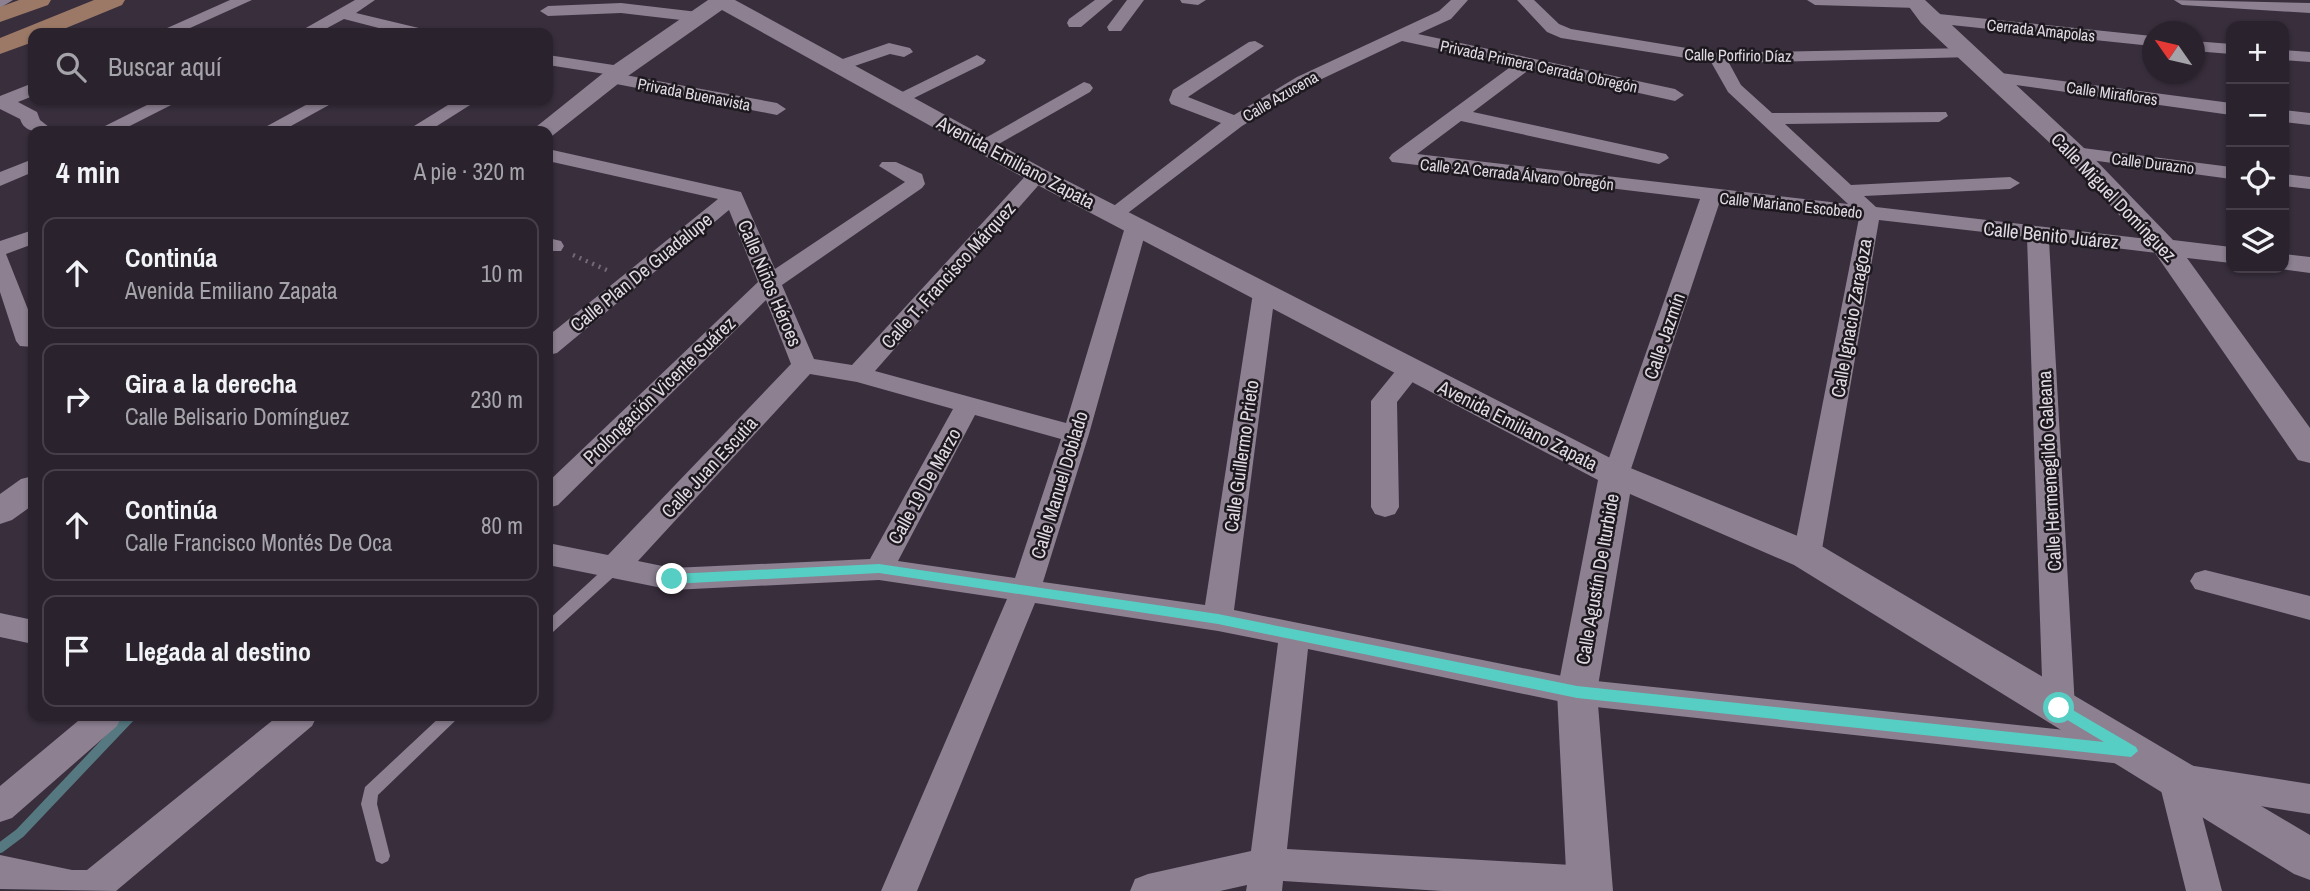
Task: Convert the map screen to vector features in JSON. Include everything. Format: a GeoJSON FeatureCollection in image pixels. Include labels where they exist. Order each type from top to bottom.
{"type":"FeatureCollection","features":[{"type":"Feature","properties":{"kind":"main road"},"geometry":{"type":"LineString","coordinates":[[0,15],[40,0]]}},
{"type":"Feature","properties":{"kind":"main road"},"geometry":{"type":"LineString","coordinates":[[46,28],[114,0]]}},
{"type":"Feature","properties":{"kind":"main road"},"geometry":{"type":"LineString","coordinates":[[0,47],[28,35]]}},
{"type":"Feature","properties":{"kind":"street"},"geometry":{"type":"LineString","coordinates":[[177,28],[244,0]]}},
{"type":"Feature","properties":{"kind":"street"},"geometry":{"type":"LineString","coordinates":[[315,28],[368,0]]}},
{"type":"Feature","properties":{"kind":"street"},"geometry":{"type":"LineString","coordinates":[[1075,23],[1105,0]]}},
{"type":"Feature","properties":{"kind":"street"},"geometry":{"type":"LineString","coordinates":[[1115,27],[1136,0]]}},
{"type":"Feature","properties":{"kind":"street"},"geometry":{"type":"LineString","coordinates":[[1188,0],[1196,0]]}},
{"type":"Feature","properties":{"kind":"street","name":"Calle Azucena"},"geometry":{"type":"LineString","coordinates":[[1124,221],[1235,122],[1303,81],[1445,15],[1460,0]]}},
{"type":"Feature","properties":{"kind":"street","name":"Calle Porfirio Díaz"},"geometry":{"type":"LineString","coordinates":[[1525,0],[1553,29],[1567,34],[1717,58],[1967,53]]}},
{"type":"Feature","properties":{"kind":"street"},"geometry":{"type":"LineString","coordinates":[[1815,0],[1920,7]]}},
{"type":"Feature","properties":{"kind":"street"},"geometry":{"type":"LineString","coordinates":[[2182,0],[2310,8]]}},
{"type":"Feature","properties":{"kind":"street"},"geometry":{"type":"LineString","coordinates":[[548,10],[713,6]]}},
{"type":"Feature","properties":{"kind":"street"},"geometry":{"type":"LineString","coordinates":[[549,126],[616,74],[713,6]]}},
{"type":"Feature","properties":{"kind":"street","name":"Avenida Emiliano Zapata"},"geometry":{"type":"LineString","coordinates":[[713,6],[840,66],[1124,221],[1616,475],[1807,555],[2310,859]]}},
{"type":"Feature","properties":{"kind":"street","name":"Cerrada Amapolas"},"geometry":{"type":"LineString","coordinates":[[1920,7],[2142,40]]}},
{"type":"Feature","properties":{"kind":"street","name":"Calle Miguel Domínguez"},"geometry":{"type":"LineString","coordinates":[[1920,7],[2075,153],[2165,247],[2310,452]]}},
{"type":"Feature","properties":{"kind":"street"},"geometry":{"type":"LineString","coordinates":[[342,14],[397,28]]}},
{"type":"Feature","properties":{"kind":"street","name":"Privada Primera Cerrada Obregón"},"geometry":{"type":"LineString","coordinates":[[1402,36],[1675,95]]}},
{"type":"Feature","properties":{"kind":"street"},"geometry":{"type":"LineString","coordinates":[[1235,122],[1178,100],[1180,94],[1255,46]]}},
{"type":"Feature","properties":{"kind":"street"},"geometry":{"type":"LineString","coordinates":[[2205,47],[2226,49]]}},
{"type":"Feature","properties":{"kind":"street"},"geometry":{"type":"LineString","coordinates":[[840,66],[889,48],[904,52]]}},
{"type":"Feature","properties":{"kind":"street"},"geometry":{"type":"LineString","coordinates":[[2289,55],[2310,57]]}},
{"type":"Feature","properties":{"kind":"street","name":"Calle Ignacio Zaragoza"},"geometry":{"type":"LineString","coordinates":[[1717,58],[1734,88],[1870,213],[1807,555]]}},
{"type":"Feature","properties":{"kind":"street"},"geometry":{"type":"LineString","coordinates":[[899,99],[977,60]]}},
{"type":"Feature","properties":{"kind":"street"},"geometry":{"type":"LineString","coordinates":[[553,61],[616,74]]}},
{"type":"Feature","properties":{"kind":"street","name":"Calle 2A Cerrada Álvaro Obregón"},"geometry":{"type":"LineString","coordinates":[[1527,63],[1399,158],[1711,196]]}},
{"type":"Feature","properties":{"kind":"street","name":"Privada Buenavista"},"geometry":{"type":"LineString","coordinates":[[616,74],[777,109]]}},
{"type":"Feature","properties":{"kind":"street","name":"Calle Miraflores"},"geometry":{"type":"LineString","coordinates":[[1993,77],[2226,108]]}},
{"type":"Feature","properties":{"kind":"street"},"geometry":{"type":"LineString","coordinates":[[983,145],[1084,88]]}},
{"type":"Feature","properties":{"kind":"street"},"geometry":{"type":"LineString","coordinates":[[1,102],[28,91]]}},
{"type":"Feature","properties":{"kind":"street"},"geometry":{"type":"LineString","coordinates":[[1,102],[30,116],[30,122],[37,126]]}},
{"type":"Feature","properties":{"kind":"street"},"geometry":{"type":"LineString","coordinates":[[116,126],[161,105]]}},
{"type":"Feature","properties":{"kind":"street"},"geometry":{"type":"LineString","coordinates":[[278,126],[320,105]]}},
{"type":"Feature","properties":{"kind":"street"},"geometry":{"type":"LineString","coordinates":[[425,126],[460,105]]}},
{"type":"Feature","properties":{"kind":"street"},"geometry":{"type":"LineString","coordinates":[[1457,114],[1659,158]]}},
{"type":"Feature","properties":{"kind":"street"},"geometry":{"type":"LineString","coordinates":[[1766,119],[1938,116]]}},
{"type":"Feature","properties":{"kind":"street"},"geometry":{"type":"LineString","coordinates":[[2289,117],[2310,119]]}},
{"type":"Feature","properties":{"kind":"street","name":"Calle Durazno"},"geometry":{"type":"LineString","coordinates":[[2075,153],[2226,172]]}},
{"type":"Feature","properties":{"kind":"street","name":"Calle Niños Héroes"},"geometry":{"type":"LineString","coordinates":[[553,156],[734,196],[804,365],[858,374],[1076,435]]}},
{"type":"Feature","properties":{"kind":"street","name":"Prolongación Vicente Suárez"},"geometry":{"type":"LineString","coordinates":[[553,493],[770,283],[915,184],[915,178],[889,166]]}},
{"type":"Feature","properties":{"kind":"street"},"geometry":{"type":"LineString","coordinates":[[0,180],[28,167]]}},
{"type":"Feature","properties":{"kind":"street","name":"Calle T. Francisco Márquez"},"geometry":{"type":"LineString","coordinates":[[858,374],[1037,175]]}},
{"type":"Feature","properties":{"kind":"street"},"geometry":{"type":"LineString","coordinates":[[2289,181],[2310,183]]}},
{"type":"Feature","properties":{"kind":"street"},"geometry":{"type":"LineString","coordinates":[[1845,191],[2010,183]]}},
{"type":"Feature","properties":{"kind":"street","name":"Calle Plan De Guadalupe"},"geometry":{"type":"LineString","coordinates":[[553,344],[734,196]]}},
{"type":"Feature","properties":{"kind":"street","name":"Calle Mariano Escobedo"},"geometry":{"type":"LineString","coordinates":[[1711,196],[1870,213]]}},
{"type":"Feature","properties":{"kind":"street","name":"Calle Jazmín"},"geometry":{"type":"LineString","coordinates":[[1616,475],[1711,196]]}},
{"type":"Feature","properties":{"kind":"street","name":"Calle Benito Juárez"},"geometry":{"type":"LineString","coordinates":[[1870,213],[2226,254]]}},
{"type":"Feature","properties":{"kind":"street","name":"Calle Manuel Doblado"},"geometry":{"type":"LineString","coordinates":[[899,891],[1026,589],[1076,435],[1124,221]]}},
{"type":"Feature","properties":{"kind":"street","name":"Calle Hermenegildo Galeana"},"geometry":{"type":"LineString","coordinates":[[2038,234],[2059,708]]}},
{"type":"Feature","properties":{"kind":"street"},"geometry":{"type":"LineString","coordinates":[[0,249],[28,238]]}},
{"type":"Feature","properties":{"kind":"street"},"geometry":{"type":"LineString","coordinates":[[0,259],[28,331]]}},
{"type":"Feature","properties":{"kind":"street"},"geometry":{"type":"LineString","coordinates":[[2289,263],[2310,265]]}},
{"type":"Feature","properties":{"kind":"street","name":"Calle Guillermo Prieto"},"geometry":{"type":"LineString","coordinates":[[1218,619],[1264,293]]}},
{"type":"Feature","properties":{"kind":"street","name":"Calle Juan Escutia"},"geometry":{"type":"LineString","coordinates":[[614,568],[804,365]]}},
{"type":"Feature","properties":{"kind":"street"},"geometry":{"type":"LineString","coordinates":[[1385,506],[1384,401],[1411,369]]}},
{"type":"Feature","properties":{"kind":"street","name":"Calle 19 De Marzo"},"geometry":{"type":"LineString","coordinates":[[879,569],[969,403]]}},
{"type":"Feature","properties":{"kind":"street","name":"Calle Agustín De Iturbide"},"geometry":{"type":"LineString","coordinates":[[1589,887],[1577,692],[1616,475]]}},
{"type":"Feature","properties":{"kind":"street"},"geometry":{"type":"LineString","coordinates":[[0,511],[28,491]]}},
{"type":"Feature","properties":{"kind":"street"},"geometry":{"type":"LineString","coordinates":[[553,555],[672,579],[879,569],[1218,619],[1577,692],[2131,751]]}},
{"type":"Feature","properties":{"kind":"street"},"geometry":{"type":"LineString","coordinates":[[2204,581],[2310,607]]}},
{"type":"Feature","properties":{"kind":"street"},"geometry":{"type":"LineString","coordinates":[[0,625],[28,631]]}},
{"type":"Feature","properties":{"kind":"street"},"geometry":{"type":"LineString","coordinates":[[1264,877],[1294,634]]}},
{"type":"Feature","properties":{"kind":"street"},"geometry":{"type":"LineString","coordinates":[[0,807],[100,721]]}},
{"type":"Feature","properties":{"kind":"street"},"geometry":{"type":"LineString","coordinates":[[0,872],[72,887],[94,887],[295,721]]}},
{"type":"Feature","properties":{"kind":"street"},"geometry":{"type":"LineString","coordinates":[[2204,891],[2175,778],[2310,799]]}},
{"type":"Feature","properties":{"kind":"street"},"geometry":{"type":"LineString","coordinates":[[1147,891],[1264,877],[1589,887]]}},
{"type":"Feature","properties":{"kind":"lane"},"geometry":{"type":"LineString","coordinates":[[553,623],[614,568]]}},
{"type":"Feature","properties":{"kind":"lane"},"geometry":{"type":"LineString","coordinates":[[382,856],[369,804],[371,792],[380,780],[445,721]]}},
{"type":"Feature","properties":{"kind":"path"},"geometry":{"type":"LineString","coordinates":[[553,246],[631,280]]}},
{"type":"Feature","properties":{"kind":"waterway"},"geometry":{"type":"LineString","coordinates":[[0,848],[20,833],[126,721]]}},
{"type":"Feature","properties":{"kind":"route"},"geometry":{"type":"LineString","coordinates":[[672,579],[879,569],[1218,619],[1577,692],[2131,751],[2059,708]]}}]}
